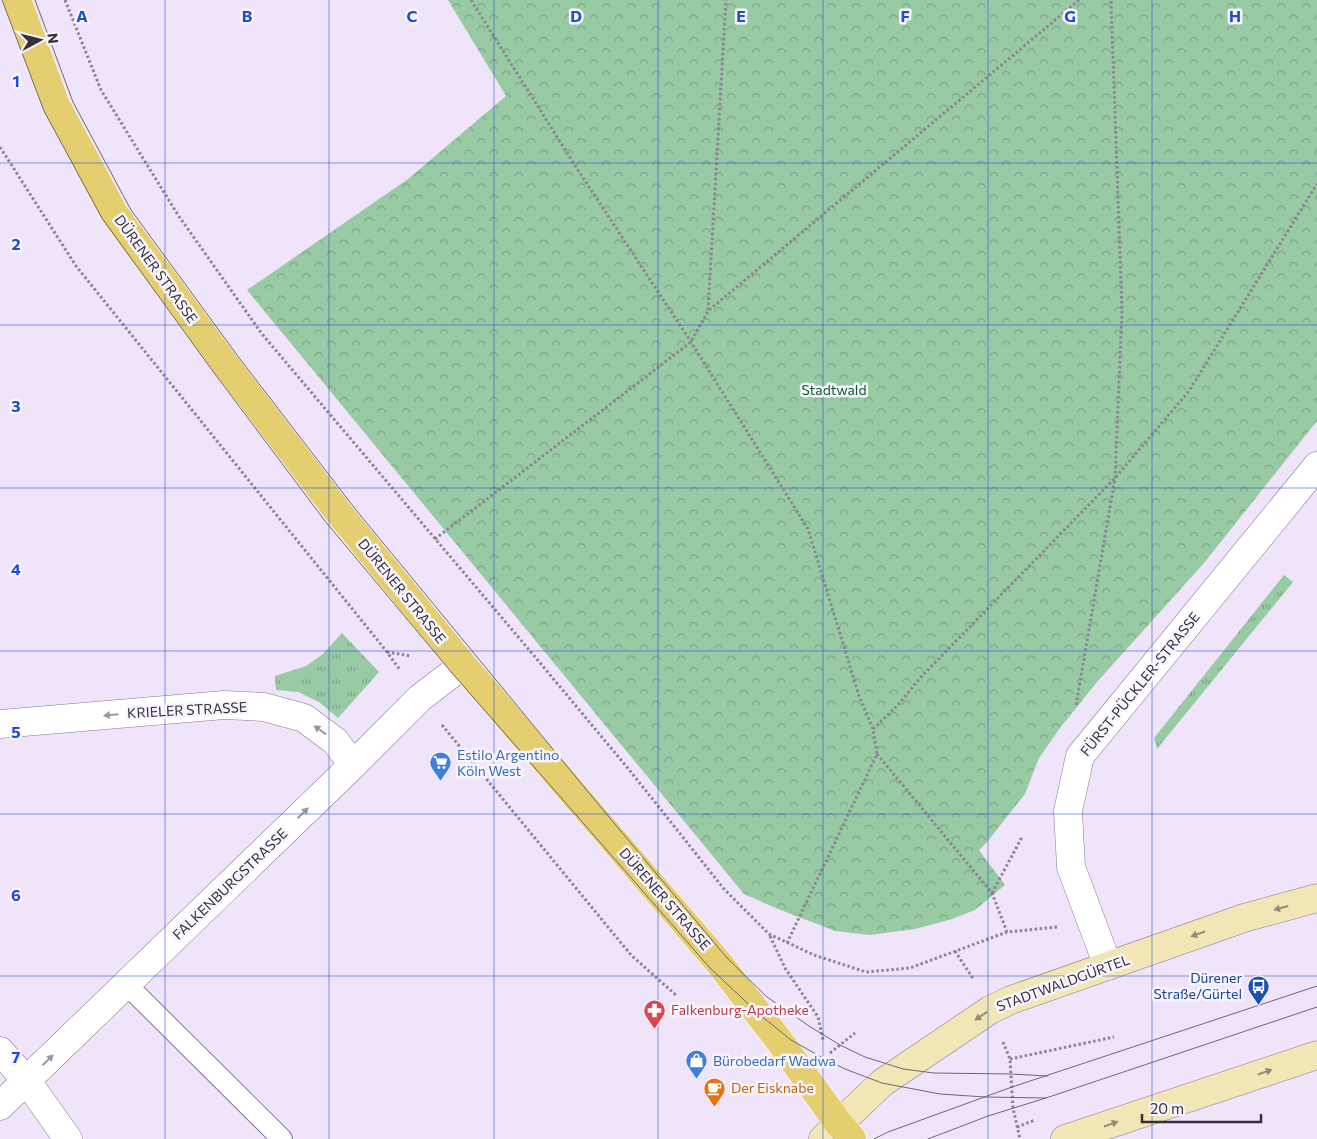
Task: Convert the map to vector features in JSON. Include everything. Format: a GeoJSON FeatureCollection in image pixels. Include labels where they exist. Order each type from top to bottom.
{"type":"FeatureCollection","features":[{"type":"Feature","properties":{"kind":"main road","name":"DÜRENER STRASSE"},"geometry":{"type":"LineString","coordinates":[[17,0],[56,104],[114,212],[223,361],[339,513],[463,665],[719,963],[778,1039],[838,1134]]}},
{"type":"Feature","properties":{"kind":"main road","name":"STADTWALDGÜRTEL"},"geometry":{"type":"LineString","coordinates":[[838,1134],[882,1083],[990,1010],[1011,1000],[1244,918],[1317,899]]}},
{"type":"Feature","properties":{"kind":"main road"},"geometry":{"type":"LineString","coordinates":[[1065,1139],[1317,1055]]}},
{"type":"Feature","properties":{"kind":"street","name":"FÜRST-PÜCKLER-STRASSE"},"geometry":{"type":"LineString","coordinates":[[1108,966],[1071,867],[1068,811],[1080,756],[1317,466]]}},
{"type":"Feature","properties":{"kind":"street","name":"FALKENBURGSTRASSE"},"geometry":{"type":"LineString","coordinates":[[0,1106],[420,698],[463,665]]}},
{"type":"Feature","properties":{"kind":"street","name":"KRIELER STRASSE"},"geometry":{"type":"LineString","coordinates":[[0,724],[224,705],[264,707],[304,718],[334,741],[353,765]]}},
{"type":"Feature","properties":{"kind":"street"},"geometry":{"type":"LineString","coordinates":[[0,1050],[27,1081],[68,1139]]}},
{"type":"Feature","properties":{"kind":"lane"},"geometry":{"type":"LineString","coordinates":[[126,984],[282,1139]]}},
{"type":"Feature","properties":{"kind":"path"},"geometry":{"type":"LineString","coordinates":[[65,0],[101,90],[178,215],[262,334],[632,772],[724,889],[769,934],[814,955],[866,972]]}},
{"type":"Feature","properties":{"kind":"path"},"geometry":{"type":"LineString","coordinates":[[470,0],[576,167],[691,342],[808,528],[859,696],[873,729],[877,754],[992,893],[1007,932]]}},
{"type":"Feature","properties":{"kind":"path"},"geometry":{"type":"LineString","coordinates":[[708,311],[726,0]]}},
{"type":"Feature","properties":{"kind":"path"},"geometry":{"type":"LineString","coordinates":[[435,538],[691,342],[708,311],[1079,0]]}},
{"type":"Feature","properties":{"kind":"path"},"geometry":{"type":"LineString","coordinates":[[1074,713],[1115,478],[1122,311],[1111,0]]}},
{"type":"Feature","properties":{"kind":"path"},"geometry":{"type":"LineString","coordinates":[[0,147],[76,266],[387,652],[420,698],[631,956],[677,996]]}},
{"type":"Feature","properties":{"kind":"path"},"geometry":{"type":"LineString","coordinates":[[873,729],[899,704],[920,678],[1115,478],[1189,391],[1317,184]]}},
{"type":"Feature","properties":{"kind":"path"},"geometry":{"type":"LineString","coordinates":[[787,943],[877,754]]}},
{"type":"Feature","properties":{"kind":"path"},"geometry":{"type":"LineString","coordinates":[[992,893],[1022,837]]}},
{"type":"Feature","properties":{"kind":"path"},"geometry":{"type":"LineString","coordinates":[[769,934],[785,968],[818,1017],[824,1041]]}},
{"type":"Feature","properties":{"kind":"path"},"geometry":{"type":"LineString","coordinates":[[1010,1059],[1114,1037]]}},
{"type":"Feature","properties":{"kind":"path"},"geometry":{"type":"LineString","coordinates":[[825,1048],[827,1055]]}},
{"type":"Feature","properties":{"kind":"green space","name":"Stadtwald"},"geometry":{"type":"Polygon","coordinates":[[[448,0],[1317,0],[1317,421],[1204,563],[1097,682],[1060,728],[1039,758],[1025,794],[979,850],[1005,885],[975,910],[952,919],[915,929],[870,935],[835,931],[744,894],[247,290],[408,179],[506,96],[448,0]]]}},
{"type":"Feature","properties":{"kind":"green space"},"geometry":{"type":"Polygon","coordinates":[[[1284,575],[1293,582],[1157,749],[1154,738],[1284,575]]]}},
{"type":"Feature","properties":{"kind":"green space"},"geometry":{"type":"Polygon","coordinates":[[[342,633],[379,672],[338,718],[319,702],[298,692],[276,690],[275,676],[306,666],[323,654],[342,633]]]}},
{"type":"Feature","properties":{"kind":"tram line"},"geometry":{"type":"LineString","coordinates":[[2,0],[44,111],[102,218],[209,366],[325,521],[452,673],[710,968],[760,1015],[791,1040],[845,1069],[882,1083],[940,1094],[1046,1098]]}},
{"type":"Feature","properties":{"kind":"tram line"},"geometry":{"type":"LineString","coordinates":[[35,0],[73,102],[131,210],[240,359],[356,510],[727,958],[767,997],[840,1045],[865,1057],[903,1069],[934,1073],[1048,1076]]}},
{"type":"Feature","properties":{"kind":"tram line"},"geometry":{"type":"LineString","coordinates":[[874,1139],[888,1132],[1012,1087],[1317,986]]}},
{"type":"Feature","properties":{"kind":"tram line"},"geometry":{"type":"LineString","coordinates":[[928,1139],[988,1116],[1317,1007]]}},
{"type":"Feature","properties":{"kind":"place","name":"Estilo Argentino Köln West"},"geometry":{"type":"Point","coordinates":[441,782]}},
{"type":"Feature","properties":{"kind":"place","name":"Dürener Straße/Gürtel"},"geometry":{"type":"Point","coordinates":[1258,1005]}},
{"type":"Feature","properties":{"kind":"place","name":"Falkenburg-Apotheke"},"geometry":{"type":"Point","coordinates":[655,1029]}},
{"type":"Feature","properties":{"kind":"place","name":"Bürobedarf Wadwa"},"geometry":{"type":"Point","coordinates":[697,1080]}},
{"type":"Feature","properties":{"kind":"place","name":"Der Eisknabe"},"geometry":{"type":"Point","coordinates":[715,1107]}}]}
